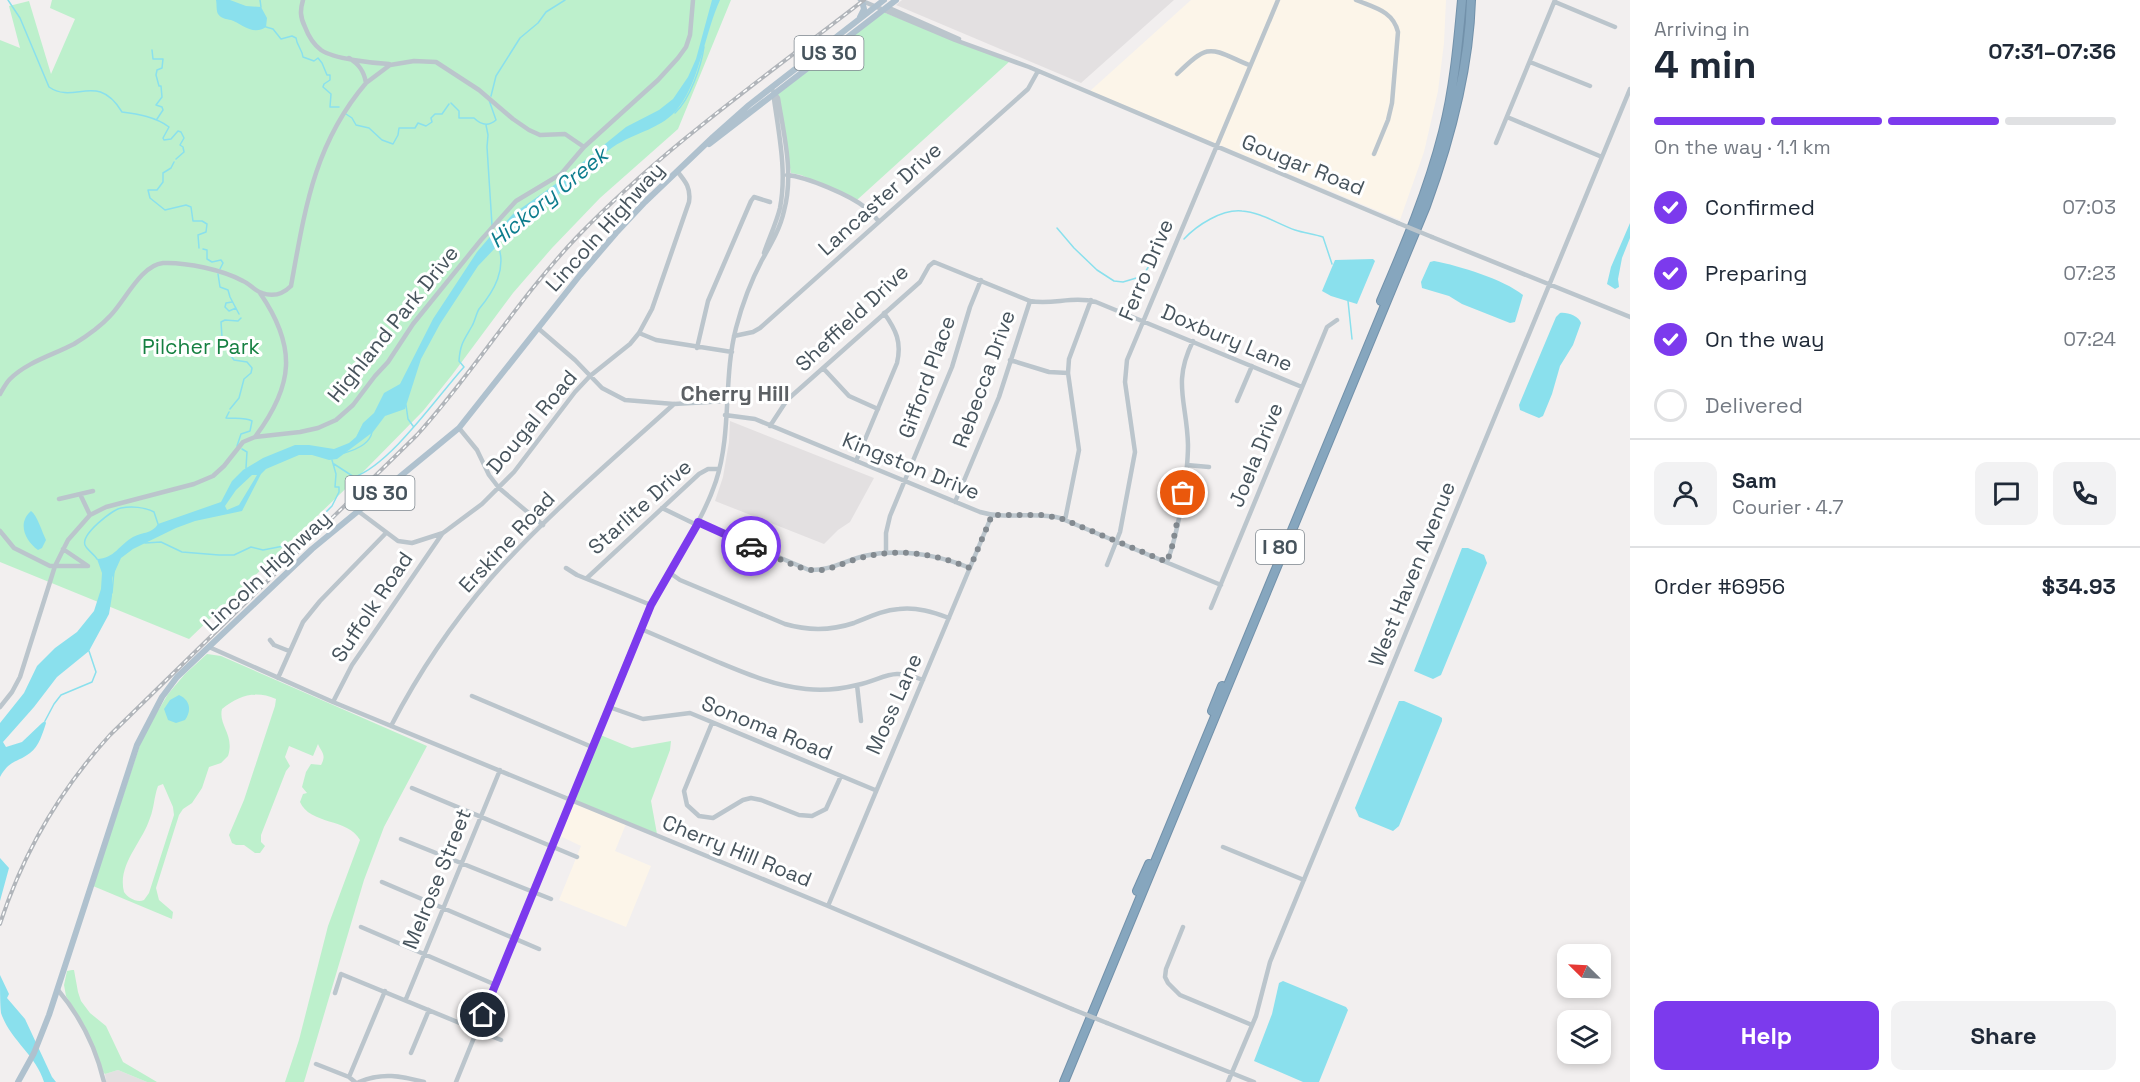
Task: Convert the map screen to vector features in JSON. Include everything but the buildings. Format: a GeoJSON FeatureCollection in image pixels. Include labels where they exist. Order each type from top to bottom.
{"type":"FeatureCollection","features":[{"type":"Feature","properties":{"kind":"highway","name":"I 80"},"geometry":{"type":"LineString","coordinates":[[1059,1082],[1421,204],[1443,130],[1453,83],[1462,0]]}},
{"type":"Feature","properties":{"kind":"highway","name":"I 80"},"geometry":{"type":"LineString","coordinates":[[1064,1082],[1426,206],[1456,105],[1464,67],[1471,0]]}},
{"type":"Feature","properties":{"kind":"main road","name":"US 30"},"geometry":{"type":"LineString","coordinates":[[882,5],[896,0]]}},
{"type":"Feature","properties":{"kind":"main road"},"geometry":{"type":"LineString","coordinates":[[859,20],[864,9],[861,1]]}},
{"type":"Feature","properties":{"kind":"main road","name":"Lincoln Highway"},"geometry":{"type":"LineString","coordinates":[[773,91],[859,20],[882,5]]}},
{"type":"Feature","properties":{"kind":"main road","name":"Lincoln Highway"},"geometry":{"type":"LineString","coordinates":[[18,1082],[42,1033],[58,990],[133,756],[146,723],[177,677],[312,549],[459,428],[616,233],[677,171],[726,125],[882,5]]}},
{"type":"Feature","properties":{"kind":"street"},"geometry":{"type":"LineString","coordinates":[[303,0],[300,8],[301,19],[315,44],[322,50],[349,58],[390,64],[414,61],[436,62],[479,90],[529,130],[540,135],[565,134],[584,147]]}},
{"type":"Feature","properties":{"kind":"street","name":"Highland Park Drive"},"geometry":{"type":"LineString","coordinates":[[255,437],[309,430],[336,420],[353,405],[388,362],[413,324],[516,201],[561,174],[584,147],[658,80],[678,58],[690,34],[693,0]]}},
{"type":"Feature","properties":{"kind":"street","name":"Gougar Road"},"geometry":{"type":"LineString","coordinates":[[871,0],[964,42],[1038,71],[1215,147],[1630,317]]}},
{"type":"Feature","properties":{"kind":"street","name":"Ferro Drive"},"geometry":{"type":"LineString","coordinates":[[1107,565],[1120,532],[1135,452],[1125,382],[1125,366],[1278,0]]}},
{"type":"Feature","properties":{"kind":"street"},"geometry":{"type":"LineString","coordinates":[[1356,0],[1383,11],[1396,22],[1398,32],[1389,120],[1374,154]]}},
{"type":"Feature","properties":{"kind":"street","name":"Gougar Road"},"geometry":{"type":"LineString","coordinates":[[861,1],[882,5]]}},
{"type":"Feature","properties":{"kind":"street"},"geometry":{"type":"LineString","coordinates":[[1496,143],[1555,1],[1615,27]]}},
{"type":"Feature","properties":{"kind":"street"},"geometry":{"type":"LineString","coordinates":[[1177,74],[1204,51],[1216,51],[1249,66]]}},
{"type":"Feature","properties":{"kind":"street"},"geometry":{"type":"LineString","coordinates":[[349,58],[358,63],[365,74],[366,82]]}},
{"type":"Feature","properties":{"kind":"street"},"geometry":{"type":"LineString","coordinates":[[1530,62],[1590,87]]}},
{"type":"Feature","properties":{"kind":"street"},"geometry":{"type":"LineString","coordinates":[[260,293],[276,294],[284,292],[291,286],[318,163],[340,117],[366,82],[390,64]]}},
{"type":"Feature","properties":{"kind":"street","name":"Lancaster Drive"},"geometry":{"type":"LineString","coordinates":[[734,336],[760,328],[1028,89],[1038,71]]}},
{"type":"Feature","properties":{"kind":"street","name":"West Haven Avenue"},"geometry":{"type":"LineString","coordinates":[[1228,1082],[1260,1005],[1270,962],[1630,89]]}},
{"type":"Feature","properties":{"kind":"street"},"geometry":{"type":"LineString","coordinates":[[456,1082],[651,605],[698,523],[719,469],[723,451],[734,336],[779,209],[786,175],[773,91]]}},
{"type":"Feature","properties":{"kind":"street"},"geometry":{"type":"LineString","coordinates":[[1507,117],[1602,157]]}},
{"type":"Feature","properties":{"kind":"street","name":"Dougal Road"},"geometry":{"type":"LineString","coordinates":[[358,511],[398,541],[412,543],[443,533],[474,511],[499,488],[533,449],[575,392],[590,376],[630,344],[639,333],[652,309],[689,202],[689,186],[677,171]]}},
{"type":"Feature","properties":{"kind":"street"},"geometry":{"type":"LineString","coordinates":[[786,175],[801,176],[856,202],[867,208],[879,222]]}},
{"type":"Feature","properties":{"kind":"street"},"geometry":{"type":"LineString","coordinates":[[697,348],[708,301],[751,201],[758,197],[770,202]]}},
{"type":"Feature","properties":{"kind":"street","name":"Doxbury Lane"},"geometry":{"type":"LineString","coordinates":[[934,262],[1030,301],[1044,303],[1076,298],[1091,300],[1302,387]]}},
{"type":"Feature","properties":{"kind":"street","name":"Sheffield Drive"},"geometry":{"type":"LineString","coordinates":[[770,426],[787,400],[920,282],[928,266],[934,262]]}},
{"type":"Feature","properties":{"kind":"street"},"geometry":{"type":"LineString","coordinates":[[0,394],[9,380],[24,369],[92,332],[110,316],[145,271],[156,264],[176,264],[220,272],[244,281],[260,293],[281,328],[287,364],[279,400],[255,437],[243,442],[213,476],[194,484],[106,507],[90,515],[77,528],[55,566],[20,677],[0,707]]}},
{"type":"Feature","properties":{"kind":"street","name":"Gifford Place"},"geometry":{"type":"LineString","coordinates":[[886,553],[887,528],[952,367],[970,307],[981,280]]}},
{"type":"Feature","properties":{"kind":"street"},"geometry":{"type":"LineString","coordinates":[[1065,520],[1079,450],[1068,373],[1071,351],[1091,300]]}},
{"type":"Feature","properties":{"kind":"street","name":"Rebecca Drive"},"geometry":{"type":"LineString","coordinates":[[955,502],[999,397],[1030,301]]}},
{"type":"Feature","properties":{"kind":"street"},"geometry":{"type":"LineString","coordinates":[[856,461],[900,352],[898,335],[884,313]]}},
{"type":"Feature","properties":{"kind":"street","name":"Joela Drive"},"geometry":{"type":"LineString","coordinates":[[1211,608],[1327,327],[1337,320]]}},
{"type":"Feature","properties":{"kind":"street"},"geometry":{"type":"LineString","coordinates":[[538,328],[575,360],[602,388],[625,400],[674,404],[726,401]]}},
{"type":"Feature","properties":{"kind":"street"},"geometry":{"type":"LineString","coordinates":[[639,333],[656,340],[732,352]]}},
{"type":"Feature","properties":{"kind":"street"},"geometry":{"type":"LineString","coordinates":[[1167,562],[1175,535],[1187,465],[1187,438],[1181,378],[1184,361],[1193,341]]}},
{"type":"Feature","properties":{"kind":"street"},"geometry":{"type":"LineString","coordinates":[[1010,360],[1049,372],[1068,373]]}},
{"type":"Feature","properties":{"kind":"street"},"geometry":{"type":"LineString","coordinates":[[1237,401],[1252,366]]}},
{"type":"Feature","properties":{"kind":"street"},"geometry":{"type":"LineString","coordinates":[[823,368],[849,396],[878,409]]}},
{"type":"Feature","properties":{"kind":"street","name":"Erskine Road"},"geometry":{"type":"LineString","coordinates":[[391,726],[452,629],[490,579],[543,525],[674,404]]}},
{"type":"Feature","properties":{"kind":"street","name":"Kingston Drive"},"geometry":{"type":"LineString","coordinates":[[725,415],[754,419],[904,482],[992,515],[1042,515],[1065,520],[1221,585]]}},
{"type":"Feature","properties":{"kind":"street"},"geometry":{"type":"LineString","coordinates":[[459,428],[477,450],[489,475],[499,488],[543,525]]}},
{"type":"Feature","properties":{"kind":"street"},"geometry":{"type":"LineString","coordinates":[[1187,465],[1209,467]]}},
{"type":"Feature","properties":{"kind":"street","name":"Starlite Drive"},"geometry":{"type":"LineString","coordinates":[[587,578],[699,474],[708,469],[719,469]]}},
{"type":"Feature","properties":{"kind":"street"},"geometry":{"type":"LineString","coordinates":[[58,498],[93,491]]}},
{"type":"Feature","properties":{"kind":"street"},"geometry":{"type":"LineString","coordinates":[[80,494],[90,515]]}},
{"type":"Feature","properties":{"kind":"street"},"geometry":{"type":"LineString","coordinates":[[662,508],[809,570],[820,570],[865,556],[908,552],[932,555],[970,568]]}},
{"type":"Feature","properties":{"kind":"street","name":"Moss Lane"},"geometry":{"type":"LineString","coordinates":[[828,906],[992,515]]}},
{"type":"Feature","properties":{"kind":"street"},"geometry":{"type":"LineString","coordinates":[[0,531],[6,540],[24,554],[50,566],[88,566],[63,549]]}},
{"type":"Feature","properties":{"kind":"street"},"geometry":{"type":"LineString","coordinates":[[278,678],[303,622],[320,601],[386,533]]}},
{"type":"Feature","properties":{"kind":"street","name":"Suffolk Road"},"geometry":{"type":"LineString","coordinates":[[333,702],[352,665],[443,533]]}},
{"type":"Feature","properties":{"kind":"street"},"geometry":{"type":"LineString","coordinates":[[567,568],[651,605]]}},
{"type":"Feature","properties":{"kind":"street"},"geometry":{"type":"LineString","coordinates":[[670,573],[691,585],[799,628],[812,630],[839,627],[887,610],[901,608],[930,611],[949,618]]}},
{"type":"Feature","properties":{"kind":"street"},"geometry":{"type":"LineString","coordinates":[[641,629],[774,683],[790,687],[824,690],[857,685],[900,672],[923,680]]}},
{"type":"Feature","properties":{"kind":"street"},"geometry":{"type":"LineString","coordinates":[[270,640],[274,645],[289,651]]}},
{"type":"Feature","properties":{"kind":"street","name":"Cherry Hill Road"},"geometry":{"type":"LineString","coordinates":[[209,647],[333,702],[1072,1009],[1254,1082]]}},
{"type":"Feature","properties":{"kind":"street"},"geometry":{"type":"LineString","coordinates":[[857,685],[861,721]]}},
{"type":"Feature","properties":{"kind":"street"},"geometry":{"type":"LineString","coordinates":[[472,696],[592,747]]}},
{"type":"Feature","properties":{"kind":"street","name":"Sonoma Road"},"geometry":{"type":"LineString","coordinates":[[609,707],[642,719],[690,713],[875,790]]}},
{"type":"Feature","properties":{"kind":"street"},"geometry":{"type":"LineString","coordinates":[[712,723],[684,791],[687,805],[699,816],[713,818],[743,800],[751,798],[799,816],[812,816],[826,809],[841,776]]}},
{"type":"Feature","properties":{"kind":"street","name":"Melrose Street"},"geometry":{"type":"LineString","coordinates":[[406,999],[500,770]]}},
{"type":"Feature","properties":{"kind":"street"},"geometry":{"type":"LineString","coordinates":[[411,788],[577,857]]}},
{"type":"Feature","properties":{"kind":"street"},"geometry":{"type":"LineString","coordinates":[[401,839],[551,899]]}},
{"type":"Feature","properties":{"kind":"street"},"geometry":{"type":"LineString","coordinates":[[1223,847],[1304,880]]}},
{"type":"Feature","properties":{"kind":"street"},"geometry":{"type":"LineString","coordinates":[[382,882],[539,949]]}},
{"type":"Feature","properties":{"kind":"street"},"geometry":{"type":"LineString","coordinates":[[361,927],[496,985]]}},
{"type":"Feature","properties":{"kind":"street"},"geometry":{"type":"LineString","coordinates":[[1184,927],[1166,969],[1165,976],[1168,983],[1180,995],[1252,1025]]}},
{"type":"Feature","properties":{"kind":"street"},"geometry":{"type":"LineString","coordinates":[[335,993],[341,974],[501,1040]]}},
{"type":"Feature","properties":{"kind":"street"},"geometry":{"type":"LineString","coordinates":[[58,990],[70,1005],[95,1052],[104,1082]]}},
{"type":"Feature","properties":{"kind":"street"},"geometry":{"type":"LineString","coordinates":[[349,1077],[385,991]]}},
{"type":"Feature","properties":{"kind":"street"},"geometry":{"type":"LineString","coordinates":[[411,1053],[429,1010]]}},
{"type":"Feature","properties":{"kind":"street"},"geometry":{"type":"LineString","coordinates":[[316,1064],[357,1082],[384,1075],[424,1082]]}},
{"type":"Feature","properties":{"kind":"shaded area"},"geometry":{"type":"Polygon","coordinates":[[[902,0],[1174,0],[1081,83],[896,5],[902,0]]]}},
{"type":"Feature","properties":{"kind":"shaded area"},"geometry":{"type":"Polygon","coordinates":[[[1191,0],[1446,0],[1438,91],[1424,152],[1400,220],[1090,91],[1191,0]]]}},
{"type":"Feature","properties":{"kind":"shaded area"},"geometry":{"type":"Polygon","coordinates":[[[730,421],[874,478],[850,522],[824,544],[715,501],[723,477],[730,421]]]}},
{"type":"Feature","properties":{"kind":"shaded area"},"geometry":{"type":"Polygon","coordinates":[[[572,801],[626,824],[615,851],[651,866],[626,927],[559,900],[581,846],[558,835],[572,801]]]}},
{"type":"Feature","properties":{"kind":"shaded area"},"geometry":{"type":"Polygon","coordinates":[[[118,1070],[147,1082],[106,1082],[105,1074],[118,1070]]]}},
{"type":"Feature","properties":{"kind":"green space","name":"Pilcher Park"},"geometry":{"type":"Polygon","coordinates":[[[52,0],[731,0],[678,129],[600,198],[552,248],[513,293],[423,411],[363,472],[189,639],[0,562],[0,40],[20,48],[9,6],[29,1],[51,74],[75,19],[50,8],[52,0]]]}},
{"type":"Feature","properties":{"kind":"green space"},"geometry":{"type":"Polygon","coordinates":[[[883,12],[1010,61],[857,200],[801,175],[791,173],[777,95],[883,12]]]}},
{"type":"Feature","properties":{"kind":"green space"},"geometry":{"type":"Polygon","coordinates":[[[207,654],[221,656],[427,746],[384,827],[364,880],[304,1082],[285,1082],[299,1040],[328,926],[360,840],[347,828],[312,815],[300,802],[303,794],[307,793],[302,787],[306,772],[311,764],[321,765],[323,761],[323,753],[318,744],[313,756],[289,746],[285,757],[290,766],[261,835],[261,842],[265,846],[260,853],[255,853],[244,845],[232,843],[229,835],[244,800],[276,699],[262,695],[248,695],[222,709],[222,720],[230,749],[228,756],[221,763],[209,767],[202,788],[192,803],[179,815],[156,888],[159,900],[173,912],[172,919],[93,886],[143,736],[168,694],[207,654]],[[163,784],[158,786],[150,818],[124,873],[124,892],[133,899],[144,900],[149,893],[174,815],[163,784]]]}},
{"type":"Feature","properties":{"kind":"green space"},"geometry":{"type":"Polygon","coordinates":[[[598,734],[632,748],[671,741],[670,750],[651,801],[657,834],[572,799],[598,734]]]}},
{"type":"Feature","properties":{"kind":"green space"},"geometry":{"type":"Polygon","coordinates":[[[74,970],[81,1001],[90,1013],[106,1026],[123,1062],[157,1082],[147,1082],[118,1070],[105,1074],[102,1071],[80,1019],[66,996],[64,985],[67,971],[74,970]]]}},
{"type":"Feature","properties":{"kind":"water"},"geometry":{"type":"Polygon","coordinates":[[[216,0],[230,0],[246,6],[261,7],[267,18],[266,27],[252,30],[223,18],[217,12],[216,0]]]}},
{"type":"Feature","properties":{"kind":"water"},"geometry":{"type":"Polygon","coordinates":[[[712,0],[720,0],[697,70],[679,107],[657,125],[613,147],[548,203],[500,240],[478,266],[440,324],[421,359],[405,409],[385,416],[373,432],[337,459],[329,460],[312,455],[299,455],[266,469],[261,474],[242,511],[195,521],[176,528],[133,549],[121,558],[112,578],[109,614],[89,651],[57,677],[3,742],[6,747],[22,742],[42,723],[45,721],[46,723],[33,750],[7,767],[0,777],[0,723],[24,693],[37,666],[55,648],[77,632],[94,611],[101,589],[102,573],[97,559],[108,557],[128,540],[150,531],[158,524],[221,502],[232,481],[243,470],[263,458],[295,445],[334,449],[349,443],[356,437],[363,423],[374,413],[384,393],[400,384],[433,319],[477,252],[494,232],[513,214],[557,183],[626,127],[659,110],[673,99],[688,77],[696,59],[712,0]],[[252,475],[236,490],[225,506],[227,510],[239,505],[257,475],[252,475]]]}},
{"type":"Feature","properties":{"kind":"water"},"geometry":{"type":"Polygon","coordinates":[[[1630,223],[1630,238],[1622,258],[1618,279],[1619,287],[1615,289],[1607,284],[1611,267],[1630,223]]]}},
{"type":"Feature","properties":{"kind":"water"},"geometry":{"type":"Polygon","coordinates":[[[1373,259],[1375,261],[1357,304],[1322,291],[1335,260],[1373,259]]]}},
{"type":"Feature","properties":{"kind":"water"},"geometry":{"type":"Polygon","coordinates":[[[1434,261],[1481,274],[1523,295],[1515,322],[1510,323],[1462,304],[1449,296],[1422,288],[1421,282],[1430,262],[1434,261]]]}},
{"type":"Feature","properties":{"kind":"water"},"geometry":{"type":"Polygon","coordinates":[[[1560,313],[1572,315],[1581,323],[1573,345],[1560,366],[1543,416],[1539,418],[1520,410],[1519,405],[1556,317],[1560,313]]]}},
{"type":"Feature","properties":{"kind":"water"},"geometry":{"type":"Polygon","coordinates":[[[31,511],[46,540],[42,548],[38,550],[29,542],[24,532],[24,521],[31,511]]]}},
{"type":"Feature","properties":{"kind":"water"},"geometry":{"type":"Polygon","coordinates":[[[1462,548],[1468,548],[1484,555],[1487,563],[1441,675],[1433,679],[1414,671],[1462,548]]]}},
{"type":"Feature","properties":{"kind":"water"},"geometry":{"type":"Polygon","coordinates":[[[179,695],[188,702],[189,709],[185,720],[176,723],[168,720],[164,709],[170,700],[179,695]]]}},
{"type":"Feature","properties":{"kind":"water"},"geometry":{"type":"Polygon","coordinates":[[[1399,701],[1439,716],[1442,721],[1399,826],[1393,831],[1359,817],[1355,808],[1399,701]]]}},
{"type":"Feature","properties":{"kind":"water"},"geometry":{"type":"Polygon","coordinates":[[[0,858],[9,868],[0,901],[0,858]]]}},
{"type":"Feature","properties":{"kind":"water"},"geometry":{"type":"Polygon","coordinates":[[[0,975],[9,994],[7,998],[25,1019],[56,1082],[44,1082],[35,1064],[5,1023],[1,1013],[0,975]]]}},
{"type":"Feature","properties":{"kind":"water"},"geometry":{"type":"Polygon","coordinates":[[[1283,981],[1346,1007],[1348,1010],[1319,1082],[1303,1082],[1254,1061],[1272,1014],[1279,983],[1283,981]]]}},
{"type":"Feature","properties":{"kind":"waterway"},"geometry":{"type":"LineString","coordinates":[[8,0],[20,18],[49,87],[68,93],[86,91],[104,93],[122,112],[153,118],[169,127],[164,140],[171,139],[178,131],[181,132],[184,138],[180,145],[184,152],[176,159]]}},
{"type":"Feature","properties":{"kind":"waterway"},"geometry":{"type":"LineString","coordinates":[[260,0],[261,7]]}},
{"type":"Feature","properties":{"kind":"waterway"},"geometry":{"type":"LineString","coordinates":[[491,96],[496,76],[520,38],[538,23],[546,12],[565,0]]}},
{"type":"Feature","properties":{"kind":"waterway"},"geometry":{"type":"LineString","coordinates":[[266,27],[273,29],[281,39],[292,36],[296,38],[303,57],[314,61],[318,58],[327,75],[330,75],[330,80],[323,87],[331,94],[330,107],[339,107]]}},
{"type":"Feature","properties":{"kind":"waterway","name":"Hickory Creek"},"geometry":{"type":"LineString","coordinates":[[675,113],[694,82],[704,47]]}},
{"type":"Feature","properties":{"kind":"waterway"},"geometry":{"type":"LineString","coordinates":[[152,50],[153,59],[163,59],[162,68],[157,70],[156,75],[159,86],[161,86],[162,97],[156,105],[162,107],[163,110],[157,119]]}},
{"type":"Feature","properties":{"kind":"waterway"},"geometry":{"type":"LineString","coordinates":[[451,103],[459,111],[459,118],[474,118],[482,124],[487,124],[496,120],[489,100]]}},
{"type":"Feature","properties":{"kind":"waterway"},"geometry":{"type":"LineString","coordinates":[[346,114],[356,125],[369,128],[382,140],[393,144],[399,128],[415,128],[418,123],[426,126],[432,122],[431,118],[435,114],[442,114],[449,104]]}},
{"type":"Feature","properties":{"kind":"waterway"},"geometry":{"type":"LineString","coordinates":[[486,125],[492,225]]}},
{"type":"Feature","properties":{"kind":"waterway"},"geometry":{"type":"LineString","coordinates":[[174,162],[171,168],[163,173],[163,182],[157,190],[148,190],[150,198],[165,210],[186,205],[191,207],[193,221],[202,221],[207,224],[206,232],[198,235],[199,248]]}},
{"type":"Feature","properties":{"kind":"waterway"},"geometry":{"type":"LineString","coordinates":[[1184,239],[1203,223],[1218,215],[1234,211],[1249,212],[1295,230],[1323,237],[1332,264]]}},
{"type":"Feature","properties":{"kind":"waterway"},"geometry":{"type":"LineString","coordinates":[[1057,228],[1097,270],[1114,281],[1123,282],[1143,276],[1153,259],[1161,251]]}},
{"type":"Feature","properties":{"kind":"waterway"},"geometry":{"type":"LineString","coordinates":[[334,464],[354,477],[383,459],[398,445],[464,367],[459,361],[461,346],[479,309],[490,295],[500,271],[498,245]]}},
{"type":"Feature","properties":{"kind":"waterway"},"geometry":{"type":"LineString","coordinates":[[203,249],[207,250],[207,259],[212,262],[221,260],[223,263],[220,269]]}},
{"type":"Feature","properties":{"kind":"waterway"},"geometry":{"type":"LineString","coordinates":[[218,274],[220,287],[228,290],[239,314]]}},
{"type":"Feature","properties":{"kind":"waterway"},"geometry":{"type":"LineString","coordinates":[[1348,301],[1352,339]]}},
{"type":"Feature","properties":{"kind":"waterway"},"geometry":{"type":"LineString","coordinates":[[232,302],[226,303],[225,307],[229,311],[236,308]]}},
{"type":"Feature","properties":{"kind":"waterway"},"geometry":{"type":"LineString","coordinates":[[230,409],[239,398],[244,379],[251,373],[252,368],[247,362],[234,360],[231,356],[231,351],[222,337],[221,322],[238,321],[241,318]]}},
{"type":"Feature","properties":{"kind":"waterway"},"geometry":{"type":"LineString","coordinates":[[406,405],[408,419],[413,426]]}},
{"type":"Feature","properties":{"kind":"waterway"},"geometry":{"type":"LineString","coordinates":[[229,412],[226,418],[252,421],[250,431],[241,434],[237,446]]}},
{"type":"Feature","properties":{"kind":"waterway","name":"Hickory Creek"},"geometry":{"type":"LineString","coordinates":[[344,453],[365,443],[372,432]]}},
{"type":"Feature","properties":{"kind":"waterway"},"geometry":{"type":"LineString","coordinates":[[242,449],[247,452],[246,468]]}},
{"type":"Feature","properties":{"kind":"waterway"},"geometry":{"type":"LineString","coordinates":[[145,543],[161,542],[182,552],[219,555],[234,555],[251,547],[263,550],[294,544],[332,506],[339,492],[339,487],[335,487],[336,474],[332,460]]}},
{"type":"Feature","properties":{"kind":"waterway"},"geometry":{"type":"LineString","coordinates":[[97,559],[86,547],[85,540],[98,523],[117,510],[133,507],[150,510],[154,512],[158,524]]}},
{"type":"Feature","properties":{"kind":"waterway","name":"Hickory Creek"},"geometry":{"type":"LineString","coordinates":[[112,593],[114,571]]}},
{"type":"Feature","properties":{"kind":"waterway"},"geometry":{"type":"LineString","coordinates":[[45,721],[61,695],[92,682],[96,672],[89,651]]}},
{"type":"Feature","properties":{"kind":"railway"},"geometry":{"type":"LineString","coordinates":[[0,924],[20,872],[45,824],[75,778],[110,735],[417,435],[458,386],[535,285],[610,204],[716,114],[864,0]]}},
{"type":"Feature","properties":{"kind":"way so far"},"geometry":{"type":"LineString","coordinates":[[751,546],[809,570],[832,568],[865,556],[908,552],[932,555],[970,568],[992,515],[1049,515],[1167,562],[1183,493]]}},
{"type":"Feature","properties":{"kind":"district","name":"Cherry Hill"},"geometry":{"type":"Point","coordinates":[735,393]}},
{"type":"Feature","properties":{"kind":"route"},"geometry":{"type":"LineString","coordinates":[[483,1015],[627,660],[651,605],[698,522],[751,546]]}}]}
